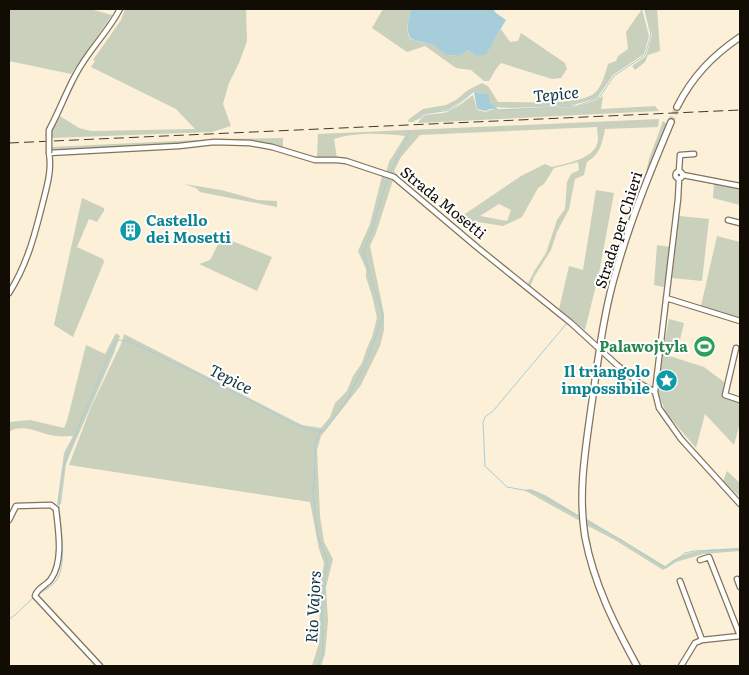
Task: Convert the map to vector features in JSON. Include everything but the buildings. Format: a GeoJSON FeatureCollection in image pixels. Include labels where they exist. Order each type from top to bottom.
{"type":"FeatureCollection","features":[{"type":"Feature","properties":{"kind":"main road"},"geometry":{"type":"LineString","coordinates":[[677,107],[686,90],[705,65],[716,54],[740,37]]}},
{"type":"Feature","properties":{"kind":"main road","name":"Strada per Chieri"},"geometry":{"type":"LineString","coordinates":[[637,666],[607,609],[593,572],[582,514],[583,463],[600,350],[616,269],[642,193],[671,122]]}},
{"type":"Feature","properties":{"kind":"street"},"geometry":{"type":"LineString","coordinates":[[9,293],[27,260],[50,174],[49,130],[77,73],[120,9]]}},
{"type":"Feature","properties":{"kind":"street","name":"Strada Mosetti"},"geometry":{"type":"LineString","coordinates":[[49,153],[179,146],[214,142],[250,142],[315,160],[346,162],[394,177],[457,231],[571,323],[630,376],[655,392]]}},
{"type":"Feature","properties":{"kind":"street"},"geometry":{"type":"LineString","coordinates":[[694,154],[680,156],[678,199],[655,392],[659,408],[681,438],[740,504]]}},
{"type":"Feature","properties":{"kind":"street"},"geometry":{"type":"LineString","coordinates":[[680,175],[740,186]]}},
{"type":"Feature","properties":{"kind":"street"},"geometry":{"type":"LineString","coordinates":[[728,220],[740,223]]}},
{"type":"Feature","properties":{"kind":"street"},"geometry":{"type":"LineString","coordinates":[[666,298],[740,321]]}},
{"type":"Feature","properties":{"kind":"street"},"geometry":{"type":"LineString","coordinates":[[736,348],[725,395],[740,400]]}},
{"type":"Feature","properties":{"kind":"street"},"geometry":{"type":"LineString","coordinates":[[9,520],[16,506],[51,505],[56,509],[58,546],[56,571],[51,580],[35,593],[37,599],[100,666]]}},
{"type":"Feature","properties":{"kind":"street"},"geometry":{"type":"LineString","coordinates":[[680,666],[695,643],[702,640],[740,636],[709,557],[700,560]]}},
{"type":"Feature","properties":{"kind":"street"},"geometry":{"type":"LineString","coordinates":[[737,579],[740,587]]}},
{"type":"Feature","properties":{"kind":"street"},"geometry":{"type":"LineString","coordinates":[[680,580],[702,640]]}},
{"type":"Feature","properties":{"kind":"green space"},"geometry":{"type":"Polygon","coordinates":[[[9,9],[90,9],[112,15],[71,74],[9,61],[9,9]]]}},
{"type":"Feature","properties":{"kind":"green space"},"geometry":{"type":"Polygon","coordinates":[[[125,9],[246,9],[247,41],[229,83],[223,104],[231,126],[212,132],[51,138],[50,132],[60,116],[79,128],[91,131],[195,129],[176,109],[91,67],[95,61],[93,60],[121,20],[125,9]]]}},
{"type":"Feature","properties":{"kind":"green space"},"geometry":{"type":"Polygon","coordinates":[[[383,9],[410,9],[407,27],[410,39],[433,45],[446,55],[458,56],[469,50],[485,54],[501,29],[510,42],[518,41],[521,33],[565,63],[567,69],[561,78],[552,79],[501,63],[489,81],[484,81],[471,70],[456,68],[425,46],[407,52],[372,28],[383,9]]]}},
{"type":"Feature","properties":{"kind":"green space"},"geometry":{"type":"Polygon","coordinates":[[[642,9],[649,36],[644,54],[613,75],[597,98],[570,106],[508,108],[495,107],[487,94],[473,92],[450,109],[424,114],[413,122],[408,122],[409,119],[423,109],[446,105],[482,83],[488,86],[498,102],[561,102],[592,95],[601,85],[608,64],[616,61],[618,56],[628,49],[626,32],[642,9]]]}},
{"type":"Feature","properties":{"kind":"green space"},"geometry":{"type":"Polygon","coordinates":[[[645,9],[657,9],[660,51],[648,55],[645,62],[635,70],[632,66],[646,56],[652,35],[645,9]]]}},
{"type":"Feature","properties":{"kind":"green space"},"geometry":{"type":"Polygon","coordinates":[[[473,95],[477,110],[486,112],[490,110],[576,107],[603,96],[601,109],[655,106],[659,111],[418,123],[425,116],[450,111],[473,95]]]}},
{"type":"Feature","properties":{"kind":"green space"},"geometry":{"type":"Polygon","coordinates":[[[659,119],[658,127],[605,129],[600,148],[595,156],[587,162],[584,175],[575,179],[569,209],[557,232],[551,250],[530,287],[527,285],[546,253],[557,220],[565,209],[567,182],[571,174],[579,170],[578,162],[554,168],[544,184],[538,188],[522,217],[503,226],[478,222],[474,231],[459,218],[521,176],[545,164],[552,167],[573,162],[587,156],[596,146],[598,140],[597,127],[420,135],[401,157],[394,171],[401,180],[386,173],[389,162],[405,136],[369,134],[351,135],[334,139],[337,158],[317,158],[318,134],[659,119]],[[499,204],[480,216],[507,221],[511,210],[499,204]]]}},
{"type":"Feature","properties":{"kind":"green space"},"geometry":{"type":"Polygon","coordinates":[[[663,121],[667,124],[645,177],[649,159],[663,121]]]}},
{"type":"Feature","properties":{"kind":"green space"},"geometry":{"type":"Polygon","coordinates":[[[283,138],[283,149],[254,142],[52,151],[51,147],[219,139],[283,138]]]}},
{"type":"Feature","properties":{"kind":"green space"},"geometry":{"type":"Polygon","coordinates":[[[382,176],[393,180],[370,246],[384,314],[384,330],[380,346],[361,385],[321,436],[317,450],[320,516],[324,542],[333,559],[326,587],[328,621],[325,654],[321,666],[312,666],[319,643],[320,588],[324,563],[319,549],[310,502],[69,465],[91,407],[124,334],[302,425],[321,428],[330,417],[335,403],[347,391],[353,376],[362,363],[377,318],[366,277],[366,269],[358,251],[370,224],[382,176]]]}},
{"type":"Feature","properties":{"kind":"green space"},"geometry":{"type":"Polygon","coordinates":[[[714,183],[740,188],[740,205],[713,198],[714,183]]]}},
{"type":"Feature","properties":{"kind":"green space"},"geometry":{"type":"Polygon","coordinates":[[[184,184],[221,190],[258,200],[277,201],[277,207],[200,192],[196,188],[184,184]]]}},
{"type":"Feature","properties":{"kind":"green space"},"geometry":{"type":"Polygon","coordinates":[[[596,190],[614,193],[599,273],[585,330],[559,309],[569,266],[583,270],[596,190]]]}},
{"type":"Feature","properties":{"kind":"green space"},"geometry":{"type":"Polygon","coordinates":[[[82,198],[104,208],[104,211],[97,222],[89,219],[77,247],[103,259],[104,262],[73,337],[54,325],[82,198]]]}},
{"type":"Feature","properties":{"kind":"green space"},"geometry":{"type":"Polygon","coordinates":[[[679,216],[709,219],[702,281],[672,278],[679,216]]]}},
{"type":"Feature","properties":{"kind":"green space"},"geometry":{"type":"Polygon","coordinates":[[[717,236],[740,242],[740,318],[701,306],[717,236]]]}},
{"type":"Feature","properties":{"kind":"green space"},"geometry":{"type":"Polygon","coordinates":[[[222,237],[272,257],[257,291],[199,264],[210,260],[222,237]]]}},
{"type":"Feature","properties":{"kind":"green space"},"geometry":{"type":"Polygon","coordinates":[[[657,245],[671,247],[664,287],[654,285],[657,245]]]}},
{"type":"Feature","properties":{"kind":"green space"},"geometry":{"type":"Polygon","coordinates":[[[669,319],[684,323],[678,348],[664,345],[669,319]]]}},
{"type":"Feature","properties":{"kind":"green space"},"geometry":{"type":"Polygon","coordinates":[[[116,333],[120,336],[114,353],[66,464],[61,504],[57,505],[64,453],[73,436],[51,435],[22,428],[10,431],[9,422],[30,420],[64,428],[86,345],[105,354],[116,333]]]}},
{"type":"Feature","properties":{"kind":"green space"},"geometry":{"type":"Polygon","coordinates":[[[663,354],[704,367],[724,382],[722,397],[740,403],[740,423],[734,445],[705,414],[696,448],[666,413],[658,393],[663,354]]]}},
{"type":"Feature","properties":{"kind":"green space"},"geometry":{"type":"Polygon","coordinates":[[[727,471],[740,483],[740,497],[723,481],[727,471]]]}},
{"type":"Feature","properties":{"kind":"green space"},"geometry":{"type":"Polygon","coordinates":[[[531,489],[545,495],[580,516],[580,521],[524,490],[531,489]]]}},
{"type":"Feature","properties":{"kind":"green space"},"geometry":{"type":"Polygon","coordinates":[[[587,519],[665,566],[692,552],[740,548],[740,551],[703,554],[676,562],[663,570],[615,540],[586,525],[587,519]]]}},
{"type":"Feature","properties":{"kind":"water"},"geometry":{"type":"Polygon","coordinates":[[[410,9],[493,9],[506,20],[486,54],[477,56],[469,50],[458,56],[446,55],[433,45],[411,39],[408,27],[410,9]]]}},
{"type":"Feature","properties":{"kind":"water"},"geometry":{"type":"Polygon","coordinates":[[[474,92],[488,94],[491,103],[499,110],[490,109],[486,111],[477,109],[474,92]]]}},
{"type":"Feature","properties":{"kind":"waterway","name":"Tepice"},"geometry":{"type":"LineString","coordinates":[[499,110],[577,106],[599,98],[614,76],[645,55],[651,35],[645,9]]}},
{"type":"Feature","properties":{"kind":"waterway","name":"Tepice"},"geometry":{"type":"LineString","coordinates":[[417,119],[429,113],[451,110],[473,92]]}},
{"type":"Feature","properties":{"kind":"waterway","name":"Tepice"},"geometry":{"type":"LineString","coordinates":[[390,173],[410,131]]}},
{"type":"Feature","properties":{"kind":"waterway","name":"Tepice"},"geometry":{"type":"LineString","coordinates":[[37,595],[52,585],[60,574],[62,544],[59,498],[67,455],[114,343],[118,340],[128,341],[175,363],[296,425],[317,431],[325,430],[347,400],[368,358],[383,316],[363,252],[388,177]]}},
{"type":"Feature","properties":{"kind":"waterway"},"geometry":{"type":"LineString","coordinates":[[567,323],[493,411],[485,417],[483,422],[485,466],[507,487],[535,492],[580,517]]}},
{"type":"Feature","properties":{"kind":"waterway","name":"Rio Vajors"},"geometry":{"type":"LineString","coordinates":[[318,666],[323,651],[322,609],[327,560],[318,537],[313,492],[315,443],[321,431]]}},
{"type":"Feature","properties":{"kind":"waterway"},"geometry":{"type":"LineString","coordinates":[[586,521],[620,539],[666,568],[685,553],[740,549]]}},
{"type":"Feature","properties":{"kind":"waterway"},"geometry":{"type":"LineString","coordinates":[[588,524],[592,556]]}},
{"type":"Feature","properties":{"kind":"waterway","name":"Tepice"},"geometry":{"type":"LineString","coordinates":[[9,619],[34,597]]}},
{"type":"Feature","properties":{"kind":"waterway"},"geometry":{"type":"LineString","coordinates":[[622,632],[641,666]]}},
{"type":"Feature","properties":{"kind":"tunnel"},"geometry":{"type":"LineString","coordinates":[[671,122],[677,107]]}},
{"type":"Feature","properties":{"kind":"railway"},"geometry":{"type":"LineString","coordinates":[[9,143],[740,110]]}},
{"type":"Feature","properties":{"kind":"place","name":"Castello dei Mosetti"},"geometry":{"type":"Point","coordinates":[130,230]}},
{"type":"Feature","properties":{"kind":"place","name":"Palawojtyla"},"geometry":{"type":"Point","coordinates":[704,347]}},
{"type":"Feature","properties":{"kind":"place","name":"Il triangolo impossibile"},"geometry":{"type":"Point","coordinates":[666,381]}}]}
